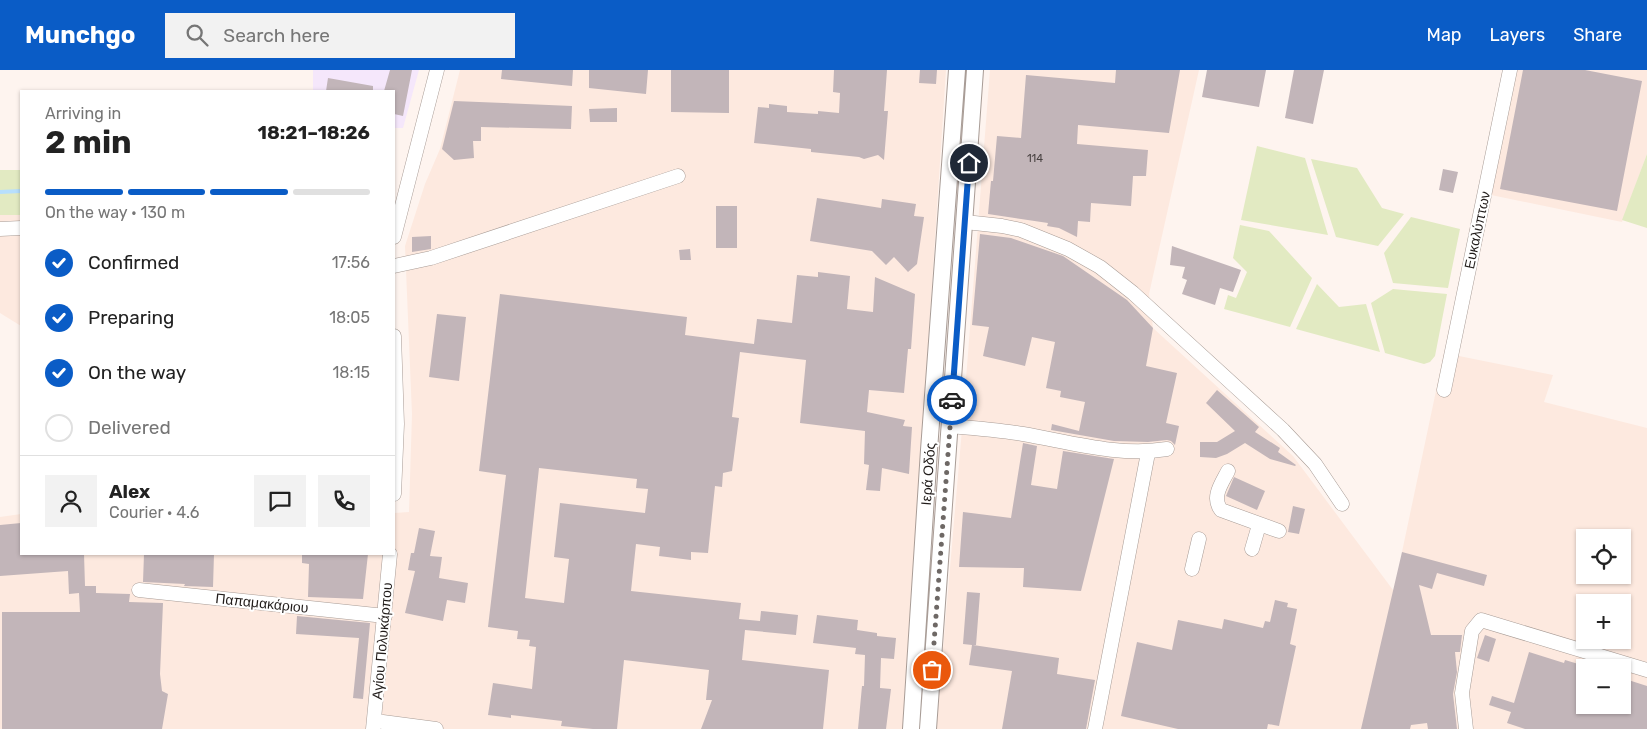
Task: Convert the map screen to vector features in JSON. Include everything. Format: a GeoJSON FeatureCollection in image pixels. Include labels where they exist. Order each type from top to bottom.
{"type":"FeatureCollection","features":[{"type":"Feature","properties":{"kind":"main road","name":"Ιερά Οδός"},"geometry":{"type":"LineString","coordinates":[[911,729],[957,70]]}},
{"type":"Feature","properties":{"kind":"main road","name":"Ιερά Οδός"},"geometry":{"type":"LineString","coordinates":[[928,729],[975,70]]}},
{"type":"Feature","properties":{"kind":"street"},"geometry":{"type":"LineString","coordinates":[[395,233],[437,70]]}},
{"type":"Feature","properties":{"kind":"street","name":"Ευκαλύπτων"},"geometry":{"type":"LineString","coordinates":[[1444,390],[1510,70]]}},
{"type":"Feature","properties":{"kind":"street"},"geometry":{"type":"LineString","coordinates":[[395,266],[431,258],[678,176]]}},
{"type":"Feature","properties":{"kind":"street"},"geometry":{"type":"LineString","coordinates":[[965,222],[1021,230],[1068,249],[1100,267],[1133,292],[1283,430],[1315,464],[1342,504]]}},
{"type":"Feature","properties":{"kind":"street"},"geometry":{"type":"LineString","coordinates":[[0,229],[20,228]]}},
{"type":"Feature","properties":{"kind":"street"},"geometry":{"type":"LineString","coordinates":[[395,380],[395,459]]}},
{"type":"Feature","properties":{"kind":"street"},"geometry":{"type":"LineString","coordinates":[[950,426],[1021,434],[1121,452],[1148,453],[1167,449]]}},
{"type":"Feature","properties":{"kind":"street"},"geometry":{"type":"LineString","coordinates":[[1095,729],[1148,453]]}},
{"type":"Feature","properties":{"kind":"street"},"geometry":{"type":"LineString","coordinates":[[1228,471],[1217,493],[1216,502],[1218,506],[1224,512],[1278,531]]}},
{"type":"Feature","properties":{"kind":"street"},"geometry":{"type":"LineString","coordinates":[[1252,549],[1258,524]]}},
{"type":"Feature","properties":{"kind":"street"},"geometry":{"type":"LineString","coordinates":[[1192,569],[1199,539]]}},
{"type":"Feature","properties":{"kind":"street","name":"Αγίου Πολυκάρπου"},"geometry":{"type":"LineString","coordinates":[[374,725],[390,555]]}},
{"type":"Feature","properties":{"kind":"street","name":"Παπαμακάριου"},"geometry":{"type":"LineString","coordinates":[[139,590],[385,616]]}},
{"type":"Feature","properties":{"kind":"street"},"geometry":{"type":"LineString","coordinates":[[1466,729],[1462,693],[1472,631],[1481,620],[1647,670]]}},
{"type":"Feature","properties":{"kind":"street"},"geometry":{"type":"LineString","coordinates":[[374,725],[436,729]]}},
{"type":"Feature","properties":{"kind":"shaded area"},"geometry":{"type":"Polygon","coordinates":[[[313,70],[419,70],[403,128],[395,128],[395,90],[313,90],[313,70]]]}},
{"type":"Feature","properties":{"kind":"shaded area"},"geometry":{"type":"Polygon","coordinates":[[[460,70],[946,70],[903,729],[0,729],[0,517],[20,514],[20,555],[395,555],[395,513],[409,512],[412,414],[405,246],[425,184],[440,149],[460,70]]]}},
{"type":"Feature","properties":{"kind":"shaded area"},"geometry":{"type":"Polygon","coordinates":[[[990,70],[1199,70],[1149,294],[1153,328],[1293,456],[1393,590],[1400,588],[1402,552],[1444,353],[1553,375],[1544,402],[1647,428],[1647,729],[936,729],[963,418],[990,70]]]}},
{"type":"Feature","properties":{"kind":"shaded area"},"geometry":{"type":"Polygon","coordinates":[[[1517,70],[1647,70],[1647,154],[1622,222],[1491,195],[1517,70]]]}},
{"type":"Feature","properties":{"kind":"shaded area"},"geometry":{"type":"Polygon","coordinates":[[[0,215],[20,215],[20,325],[0,313],[0,215]]]}},
{"type":"Feature","properties":{"kind":"green space"},"geometry":{"type":"Polygon","coordinates":[[[1257,146],[1305,158],[1328,235],[1241,220],[1257,146]]]}},
{"type":"Feature","properties":{"kind":"green space"},"geometry":{"type":"Polygon","coordinates":[[[1647,154],[1647,228],[1622,220],[1647,154]]]}},
{"type":"Feature","properties":{"kind":"green space"},"geometry":{"type":"Polygon","coordinates":[[[1311,159],[1357,168],[1382,208],[1404,214],[1378,246],[1336,237],[1311,159]]]}},
{"type":"Feature","properties":{"kind":"green space"},"geometry":{"type":"Polygon","coordinates":[[[0,170],[20,170],[20,215],[0,215],[0,170]]]}},
{"type":"Feature","properties":{"kind":"green space"},"geometry":{"type":"Polygon","coordinates":[[[1411,217],[1460,229],[1448,288],[1393,283],[1384,253],[1411,217]]]}},
{"type":"Feature","properties":{"kind":"green space"},"geometry":{"type":"Polygon","coordinates":[[[1240,225],[1269,231],[1312,278],[1290,327],[1224,309],[1228,295],[1236,298],[1247,272],[1233,258],[1240,225]]]}},
{"type":"Feature","properties":{"kind":"green space"},"geometry":{"type":"Polygon","coordinates":[[[1317,284],[1339,307],[1366,304],[1380,352],[1296,329],[1317,284]]]}},
{"type":"Feature","properties":{"kind":"green space"},"geometry":{"type":"Polygon","coordinates":[[[1393,289],[1447,294],[1435,356],[1430,362],[1424,364],[1385,353],[1371,303],[1393,289]]]}},
{"type":"Feature","properties":{"kind":"building"},"geometry":{"type":"Polygon","coordinates":[[[390,70],[412,70],[403,116],[395,114],[395,90],[384,90],[390,70]]]}},
{"type":"Feature","properties":{"kind":"building"},"geometry":{"type":"Polygon","coordinates":[[[502,70],[573,70],[572,86],[501,79],[502,70]]]}},
{"type":"Feature","properties":{"kind":"building"},"geometry":{"type":"Polygon","coordinates":[[[589,70],[648,70],[646,94],[589,88],[589,70]]]}},
{"type":"Feature","properties":{"kind":"building"},"geometry":{"type":"Polygon","coordinates":[[[671,70],[729,70],[729,113],[671,112],[671,70]]]}},
{"type":"Feature","properties":{"kind":"building"},"geometry":{"type":"Polygon","coordinates":[[[834,70],[887,70],[884,111],[888,111],[884,160],[878,155],[864,159],[811,152],[811,149],[754,143],[758,107],[769,108],[769,104],[787,106],[787,112],[818,114],[818,111],[839,113],[840,93],[833,92],[834,70]]]}},
{"type":"Feature","properties":{"kind":"building"},"geometry":{"type":"Polygon","coordinates":[[[920,70],[937,70],[936,84],[919,83],[920,70]]]}},
{"type":"Feature","properties":{"kind":"building"},"geometry":{"type":"Polygon","coordinates":[[[1116,70],[1180,70],[1169,133],[1078,125],[1077,144],[1148,150],[1146,176],[1133,176],[1131,206],[1091,203],[1090,222],[1078,221],[1077,237],[1059,228],[1047,226],[1048,223],[988,214],[997,136],[1021,138],[1026,75],[1115,83],[1116,70]]]}},
{"type":"Feature","properties":{"kind":"building"},"geometry":{"type":"Polygon","coordinates":[[[1207,70],[1266,70],[1259,107],[1202,97],[1207,70]]]}},
{"type":"Feature","properties":{"kind":"building"},"geometry":{"type":"Polygon","coordinates":[[[1294,70],[1324,70],[1313,124],[1285,118],[1294,70]]]}},
{"type":"Feature","properties":{"kind":"building"},"geometry":{"type":"Polygon","coordinates":[[[1523,70],[1585,70],[1642,81],[1617,211],[1500,189],[1523,70]]]}},
{"type":"Feature","properties":{"kind":"building"},"geometry":{"type":"Polygon","coordinates":[[[328,78],[373,86],[373,90],[326,90],[328,78]]]}},
{"type":"Feature","properties":{"kind":"building"},"geometry":{"type":"Polygon","coordinates":[[[454,101],[572,106],[571,129],[481,127],[481,141],[473,141],[474,158],[454,160],[442,149],[454,101]]]}},
{"type":"Feature","properties":{"kind":"building"},"geometry":{"type":"Polygon","coordinates":[[[617,108],[617,122],[590,122],[589,109],[617,108]]]}},
{"type":"Feature","properties":{"kind":"building"},"geometry":{"type":"Polygon","coordinates":[[[1443,169],[1458,172],[1453,193],[1439,190],[1443,169]]]}},
{"type":"Feature","properties":{"kind":"building"},"geometry":{"type":"Polygon","coordinates":[[[817,198],[881,208],[882,199],[916,204],[914,216],[924,217],[917,264],[908,272],[894,257],[886,265],[872,251],[810,241],[817,198]]]}},
{"type":"Feature","properties":{"kind":"building"},"geometry":{"type":"Polygon","coordinates":[[[716,206],[737,206],[737,248],[716,248],[716,206]]]}},
{"type":"Feature","properties":{"kind":"building"},"geometry":{"type":"Polygon","coordinates":[[[980,234],[1011,238],[1063,256],[1127,300],[1153,328],[1146,366],[1177,373],[1166,423],[1179,426],[1175,445],[1167,440],[1148,442],[1114,441],[1051,430],[1052,424],[1079,431],[1085,402],[1060,397],[1061,391],[1046,388],[1055,342],[1032,337],[1025,366],[983,356],[989,327],[972,325],[980,234]]]}},
{"type":"Feature","properties":{"kind":"building"},"geometry":{"type":"Polygon","coordinates":[[[431,236],[431,249],[412,252],[412,237],[431,236]]]}},
{"type":"Feature","properties":{"kind":"building"},"geometry":{"type":"Polygon","coordinates":[[[1172,246],[1241,270],[1233,292],[1220,288],[1215,305],[1182,294],[1187,280],[1182,278],[1185,267],[1170,265],[1172,246]]]}},
{"type":"Feature","properties":{"kind":"building"},"geometry":{"type":"Polygon","coordinates":[[[690,249],[691,260],[680,260],[679,250],[690,249]]]}},
{"type":"Feature","properties":{"kind":"building"},"geometry":{"type":"Polygon","coordinates":[[[818,272],[850,276],[847,309],[873,312],[875,277],[915,294],[911,349],[908,349],[904,393],[869,390],[867,412],[905,420],[903,426],[912,427],[909,474],[882,468],[880,491],[866,490],[869,465],[864,464],[865,431],[800,423],[806,360],[740,352],[732,417],[739,418],[732,471],[723,473],[722,487],[715,486],[708,553],[691,552],[691,560],[659,556],[660,547],[636,544],[631,591],[741,603],[739,619],[760,621],[761,611],[798,615],[796,635],[745,630],[742,660],[829,670],[823,729],[701,729],[712,700],[706,700],[709,670],[624,660],[617,729],[561,726],[562,721],[511,715],[511,718],[488,715],[493,683],[532,689],[536,647],[529,646],[530,640],[517,639],[518,631],[488,627],[506,475],[479,471],[500,294],[687,317],[685,335],[754,344],[757,319],[792,323],[797,275],[818,277],[818,272]],[[539,468],[525,598],[564,603],[569,559],[554,557],[560,503],[645,513],[648,489],[636,488],[637,479],[539,468]]]}},
{"type":"Feature","properties":{"kind":"building"},"geometry":{"type":"Polygon","coordinates":[[[437,314],[466,317],[459,381],[429,377],[437,314]]]}},
{"type":"Feature","properties":{"kind":"building"},"geometry":{"type":"Polygon","coordinates":[[[1217,390],[1259,427],[1255,432],[1280,448],[1278,452],[1296,465],[1270,459],[1245,443],[1227,454],[1216,458],[1200,457],[1200,442],[1217,442],[1235,431],[1206,403],[1217,390]]]}},
{"type":"Feature","properties":{"kind":"building"},"geometry":{"type":"Polygon","coordinates":[[[1023,443],[1037,446],[1031,485],[1057,489],[1063,451],[1114,459],[1081,591],[1023,587],[1024,568],[959,567],[963,512],[1011,518],[1023,443]]]}},
{"type":"Feature","properties":{"kind":"building"},"geometry":{"type":"Polygon","coordinates":[[[1234,477],[1265,491],[1257,510],[1226,496],[1234,477]]]}},
{"type":"Feature","properties":{"kind":"building"},"geometry":{"type":"Polygon","coordinates":[[[1293,506],[1305,509],[1299,534],[1288,532],[1293,506]]]}},
{"type":"Feature","properties":{"kind":"building"},"geometry":{"type":"Polygon","coordinates":[[[20,523],[20,555],[84,555],[85,586],[96,586],[96,593],[130,594],[129,602],[163,603],[160,674],[162,691],[168,694],[162,729],[2,729],[2,612],[80,612],[79,593],[69,594],[68,571],[0,576],[0,525],[20,523]]]}},
{"type":"Feature","properties":{"kind":"building"},"geometry":{"type":"Polygon","coordinates":[[[419,528],[435,531],[430,556],[442,557],[439,578],[468,583],[465,603],[447,600],[443,621],[405,613],[415,571],[408,570],[419,528]]]}},
{"type":"Feature","properties":{"kind":"building"},"geometry":{"type":"Polygon","coordinates":[[[1402,552],[1487,575],[1484,586],[1437,573],[1432,589],[1419,585],[1431,635],[1462,635],[1460,652],[1455,652],[1457,672],[1453,694],[1457,729],[1428,729],[1427,723],[1411,725],[1410,729],[1361,729],[1402,552]]]}},
{"type":"Feature","properties":{"kind":"building"},"geometry":{"type":"Polygon","coordinates":[[[144,555],[214,555],[213,587],[143,582],[144,555]]]}},
{"type":"Feature","properties":{"kind":"building"},"geometry":{"type":"Polygon","coordinates":[[[302,555],[368,555],[363,599],[308,597],[309,564],[302,563],[302,555]]]}},
{"type":"Feature","properties":{"kind":"building"},"geometry":{"type":"Polygon","coordinates":[[[967,592],[980,593],[976,645],[973,645],[1059,658],[1057,674],[1095,680],[1086,729],[1002,729],[1012,671],[969,665],[972,645],[963,644],[967,592]]]}},
{"type":"Feature","properties":{"kind":"building"},"geometry":{"type":"Polygon","coordinates":[[[1275,600],[1288,603],[1287,607],[1297,609],[1290,644],[1296,646],[1279,726],[1268,724],[1267,729],[1178,729],[1121,716],[1137,642],[1172,650],[1178,620],[1222,629],[1224,619],[1263,628],[1265,621],[1270,622],[1275,600]]]}},
{"type":"Feature","properties":{"kind":"building"},"geometry":{"type":"Polygon","coordinates":[[[817,615],[858,620],[857,630],[877,633],[877,636],[896,638],[894,659],[881,658],[880,688],[891,689],[886,729],[858,729],[862,686],[864,686],[865,655],[855,654],[856,648],[813,643],[817,615]]]}},
{"type":"Feature","properties":{"kind":"building"},"geometry":{"type":"Polygon","coordinates":[[[297,616],[370,623],[363,699],[353,698],[359,638],[296,634],[297,616]]]}},
{"type":"Feature","properties":{"kind":"building"},"geometry":{"type":"Polygon","coordinates":[[[1485,635],[1496,639],[1489,662],[1477,658],[1485,635]]]}},
{"type":"Feature","properties":{"kind":"building"},"geometry":{"type":"Polygon","coordinates":[[[1529,652],[1564,663],[1565,660],[1576,663],[1576,714],[1631,714],[1631,681],[1647,686],[1647,729],[1525,729],[1507,723],[1511,712],[1489,705],[1492,696],[1514,703],[1529,652]]]}},
{"type":"Feature","properties":{"kind":"waterway"},"geometry":{"type":"LineString","coordinates":[[0,192],[20,191]]}},
{"type":"Feature","properties":{"kind":"way so far"},"geometry":{"type":"LineString","coordinates":[[932,670],[952,400]]}},
{"type":"Feature","properties":{"kind":"route"},"geometry":{"type":"LineString","coordinates":[[952,400],[969,163]]}}]}
